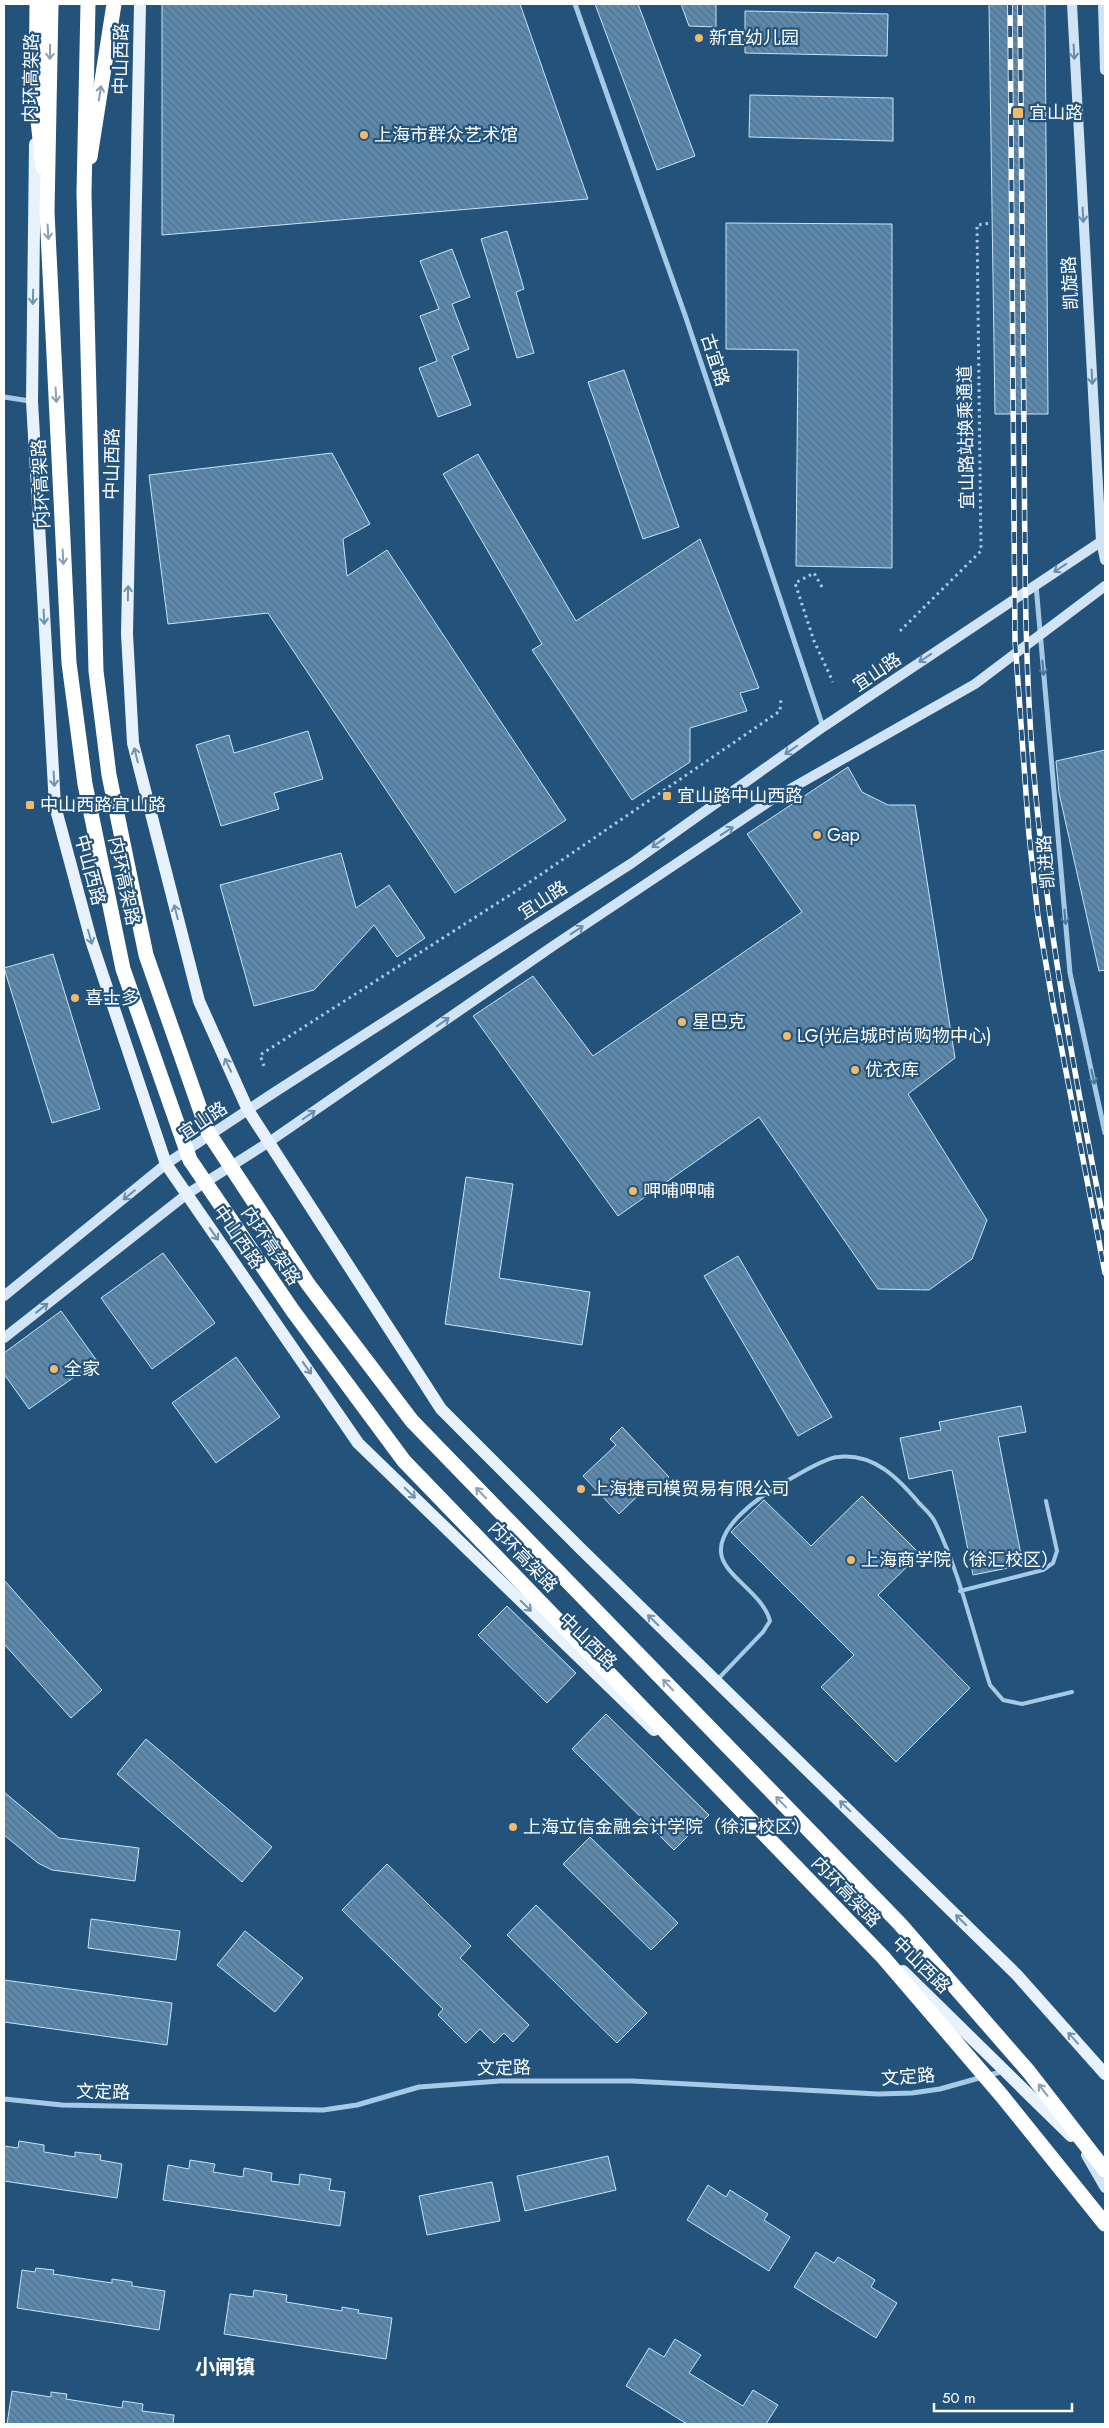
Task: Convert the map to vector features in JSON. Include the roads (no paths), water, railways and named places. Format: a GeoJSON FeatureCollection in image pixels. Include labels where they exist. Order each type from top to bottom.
{"type":"FeatureCollection","features":[{"type":"Feature","properties":{"kind":"highway"},"geometry":{"type":"LineString","coordinates":[[36,4],[36,102],[47,212]]}},
{"type":"Feature","properties":{"kind":"highway","name":"内环高架路"},"geometry":{"type":"LineString","coordinates":[[51,4],[47,212],[69,663],[85,784],[123,969],[190,1160],[293,1311],[404,1461],[883,1956],[1002,2096],[1105,2224]]}},
{"type":"Feature","properties":{"kind":"highway","name":"内环高架路"},"geometry":{"type":"LineString","coordinates":[[88,4],[84,193],[96,671],[109,775],[146,955],[208,1132],[308,1284],[412,1421],[900,1924],[1029,2072],[1105,2170]]}},
{"type":"Feature","properties":{"kind":"highway"},"geometry":{"type":"LineString","coordinates":[[84,193],[114,4]]}},
{"type":"Feature","properties":{"kind":"main road","name":"中山西路"},"geometry":{"type":"LineString","coordinates":[[36,4],[32,401],[55,806],[91,940],[166,1164],[358,1443],[1006,2071],[1105,2170]]}},
{"type":"Feature","properties":{"kind":"main road","name":"中山西路"},"geometry":{"type":"LineString","coordinates":[[140,4],[127,634],[133,743],[198,1001],[248,1110],[442,1410],[581,1549],[1017,1975],[1105,2074]]}},
{"type":"Feature","properties":{"kind":"main road","name":"凯旋路"},"geometry":{"type":"LineString","coordinates":[[1072,4],[1105,560]]}},
{"type":"Feature","properties":{"kind":"main road"},"geometry":{"type":"LineString","coordinates":[[1103,4],[1105,70]]}},
{"type":"Feature","properties":{"kind":"main road","name":"宜山路"},"geometry":{"type":"LineString","coordinates":[[4,1296],[166,1164],[632,862],[823,728],[1103,540]]}},
{"type":"Feature","properties":{"kind":"main road"},"geometry":{"type":"LineString","coordinates":[[4,1338],[187,1194],[269,1142],[553,946],[776,797],[975,684],[1105,586]]}},
{"type":"Feature","properties":{"kind":"main road"},"geometry":{"type":"LineString","coordinates":[[1080,2144],[1105,2188]]}},
{"type":"Feature","properties":{"kind":"street","name":"古宜路"},"geometry":{"type":"LineString","coordinates":[[575,4],[685,315],[823,728]]}},
{"type":"Feature","properties":{"kind":"street"},"geometry":{"type":"LineString","coordinates":[[4,397],[32,401]]}},
{"type":"Feature","properties":{"kind":"street","name":"凯进路"},"geometry":{"type":"LineString","coordinates":[[1036,584],[1070,973],[1105,1133]]}},
{"type":"Feature","properties":{"kind":"street","name":"文定路"},"geometry":{"type":"LineString","coordinates":[[4,2099],[62,2105],[315,2110],[357,2106],[418,2087],[453,2083],[632,2081],[878,2094],[912,2093],[940,2089],[1006,2071]]}},
{"type":"Feature","properties":{"kind":"lane"},"geometry":{"type":"LineString","coordinates":[[716,1681],[763,1632],[770,1621],[767,1608],[722,1562],[720,1550],[725,1534],[754,1500],[836,1457],[858,1457],[878,1464],[904,1484],[935,1522],[960,1591],[990,1685],[1003,1700],[1022,1704],[1072,1692]]}},
{"type":"Feature","properties":{"kind":"lane"},"geometry":{"type":"LineString","coordinates":[[960,1591],[1043,1570],[1053,1563],[1057,1551],[1046,1501]]}},
{"type":"Feature","properties":{"kind":"railway"},"geometry":{"type":"LineString","coordinates":[[1010,4],[1015,640],[1029,835],[1038,917],[1052,999],[1105,1273]]}},
{"type":"Feature","properties":{"kind":"railway"},"geometry":{"type":"LineString","coordinates":[[1020,4],[1026,597],[1030,722],[1045,881],[1053,939],[1082,1113],[1105,1228]]}},
{"type":"Feature","properties":{"kind":"place","name":"新宜幼儿园"},"geometry":{"type":"Point","coordinates":[699,38]}},
{"type":"Feature","properties":{"kind":"place","name":"宜山路"},"geometry":{"type":"Point","coordinates":[1018,113]}},
{"type":"Feature","properties":{"kind":"place","name":"上海市群众艺术馆"},"geometry":{"type":"Point","coordinates":[364,135]}},
{"type":"Feature","properties":{"kind":"place","name":"宜山路中山西路"},"geometry":{"type":"Point","coordinates":[667,796]}},
{"type":"Feature","properties":{"kind":"place","name":"中山西路宜山路"},"geometry":{"type":"Point","coordinates":[30,805]}},
{"type":"Feature","properties":{"kind":"place","name":"Gap"},"geometry":{"type":"Point","coordinates":[817,835]}},
{"type":"Feature","properties":{"kind":"place","name":"喜士多"},"geometry":{"type":"Point","coordinates":[75,998]}},
{"type":"Feature","properties":{"kind":"place","name":"星巴克"},"geometry":{"type":"Point","coordinates":[682,1022]}},
{"type":"Feature","properties":{"kind":"place","name":"LG(光启城时尚购物中心)"},"geometry":{"type":"Point","coordinates":[787,1036]}},
{"type":"Feature","properties":{"kind":"place","name":"优衣库"},"geometry":{"type":"Point","coordinates":[855,1070]}},
{"type":"Feature","properties":{"kind":"place","name":"呷哺呷哺"},"geometry":{"type":"Point","coordinates":[633,1191]}},
{"type":"Feature","properties":{"kind":"place","name":"全家"},"geometry":{"type":"Point","coordinates":[54,1369]}},
{"type":"Feature","properties":{"kind":"place","name":"上海捷司模贸易有限公司"},"geometry":{"type":"Point","coordinates":[581,1489]}},
{"type":"Feature","properties":{"kind":"place","name":"上海商学院（徐汇校区）"},"geometry":{"type":"Point","coordinates":[851,1560]}},
{"type":"Feature","properties":{"kind":"place","name":"上海立信金融会计学院（徐汇校区）"},"geometry":{"type":"Point","coordinates":[513,1827]}},
{"type":"Feature","properties":{"kind":"district","name":"小闸镇"},"geometry":{"type":"Point","coordinates":[225,2367]}}]}
